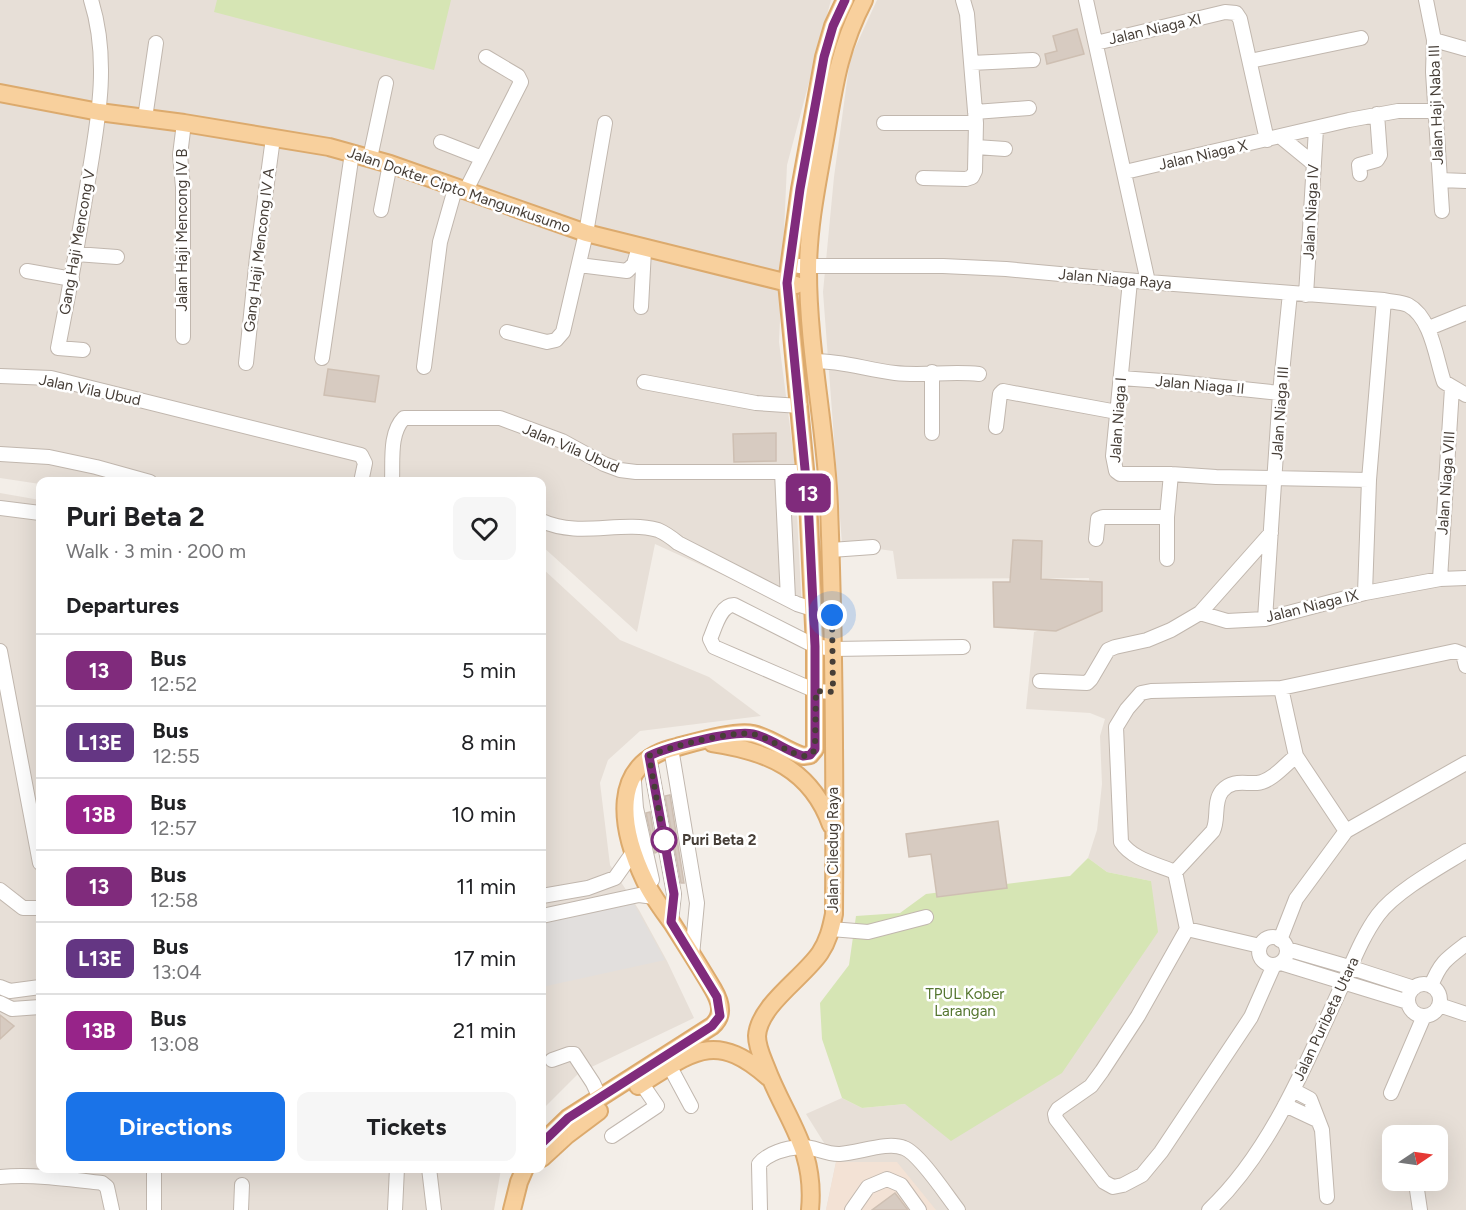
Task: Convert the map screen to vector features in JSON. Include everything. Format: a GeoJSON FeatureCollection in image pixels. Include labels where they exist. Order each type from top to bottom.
{"type":"FeatureCollection","features":[{"type":"Feature","properties":{"kind":"main road"},"geometry":{"type":"LineString","coordinates":[[546,1139],[562,1122],[716,1023],[720,1012],[717,997],[644,879],[634,851],[626,819],[626,800],[630,782],[643,762],[671,748],[750,733],[805,756],[813,753],[816,699],[815,646],[806,472],[787,283],[800,189],[824,57],[833,26],[845,0]]}},
{"type":"Feature","properties":{"kind":"main road","name":"Jalan Ciledug Raya"},"geometry":{"type":"LineString","coordinates":[[810,1210],[810,1175],[803,1146],[771,1079],[758,1044],[759,1026],[767,1011],[819,955],[827,941],[834,914],[831,550],[829,502],[808,267],[816,193],[837,70],[850,26],[864,0]]}},
{"type":"Feature","properties":{"kind":"main road","name":"Jalan Dokter Cipto Mangunkusumo"},"geometry":{"type":"LineString","coordinates":[[0,93],[99,112],[184,123],[352,153],[390,164],[586,233],[809,288]]}},
{"type":"Feature","properties":{"kind":"main road"},"geometry":{"type":"LineString","coordinates":[[699,742],[735,746],[757,752],[790,769],[817,796],[834,838]]}},
{"type":"Feature","properties":{"kind":"main road"},"geometry":{"type":"LineString","coordinates":[[546,1154],[583,1122],[696,1052],[719,1049],[730,1052],[746,1059],[771,1079]]}},
{"type":"Feature","properties":{"kind":"main road"},"geometry":{"type":"LineString","coordinates":[[513,1205],[523,1173]]}},
{"type":"Feature","properties":{"kind":"main road"},"geometry":{"type":"LineString","coordinates":[[513,1205],[530,1173]]}},
{"type":"Feature","properties":{"kind":"street","name":"Gang Haji Mencong V"},"geometry":{"type":"LineString","coordinates":[[83,350],[58,348],[72,279],[99,112],[101,64],[97,24],[91,0]]}},
{"type":"Feature","properties":{"kind":"street"},"geometry":{"type":"LineString","coordinates":[[923,178],[972,177],[975,171],[975,117],[967,14],[963,0]]}},
{"type":"Feature","properties":{"kind":"street"},"geometry":{"type":"LineString","coordinates":[[1086,0],[1148,282]]}},
{"type":"Feature","properties":{"kind":"street"},"geometry":{"type":"LineString","coordinates":[[1214,0],[1214,15]]}},
{"type":"Feature","properties":{"kind":"street","name":"Jalan Haji Naba III"},"geometry":{"type":"LineString","coordinates":[[1426,0],[1434,40],[1433,72],[1442,212]]}},
{"type":"Feature","properties":{"kind":"street","name":"Jalan Niaga XI"},"geometry":{"type":"LineString","coordinates":[[1096,43],[1232,12],[1240,18],[1250,61],[1274,139]]}},
{"type":"Feature","properties":{"kind":"street"},"geometry":{"type":"LineString","coordinates":[[1250,61],[1361,38]]}},
{"type":"Feature","properties":{"kind":"street"},"geometry":{"type":"LineString","coordinates":[[1434,40],[1466,49]]}},
{"type":"Feature","properties":{"kind":"street"},"geometry":{"type":"LineString","coordinates":[[145,118],[156,43]]}},
{"type":"Feature","properties":{"kind":"street"},"geometry":{"type":"LineString","coordinates":[[424,367],[440,242],[460,190],[482,158],[521,81],[518,76],[486,57]]}},
{"type":"Feature","properties":{"kind":"street"},"geometry":{"type":"LineString","coordinates":[[970,63],[1033,60]]}},
{"type":"Feature","properties":{"kind":"street"},"geometry":{"type":"LineString","coordinates":[[370,158],[386,83]]}},
{"type":"Feature","properties":{"kind":"street"},"geometry":{"type":"LineString","coordinates":[[884,123],[975,117],[1029,108]]}},
{"type":"Feature","properties":{"kind":"street","name":"Jalan Niaga X"},"geometry":{"type":"LineString","coordinates":[[1125,172],[1377,114],[1398,111],[1436,111]]}},
{"type":"Feature","properties":{"kind":"street"},"geometry":{"type":"LineString","coordinates":[[1360,174],[1359,165],[1377,160],[1380,155],[1377,114]]}},
{"type":"Feature","properties":{"kind":"street","name":"Jalan Haji Mencong IV B"},"geometry":{"type":"LineString","coordinates":[[183,337],[184,238],[180,155],[184,123]]}},
{"type":"Feature","properties":{"kind":"street"},"geometry":{"type":"LineString","coordinates":[[507,332],[547,342],[556,340],[563,332],[586,233],[605,123]]}},
{"type":"Feature","properties":{"kind":"street","name":"Jalan Niaga IV"},"geometry":{"type":"LineString","coordinates":[[1306,295],[1316,129]]}},
{"type":"Feature","properties":{"kind":"street","name":"Gang Haji Mencong IV A"},"geometry":{"type":"LineString","coordinates":[[246,363],[273,138]]}},
{"type":"Feature","properties":{"kind":"street"},"geometry":{"type":"LineString","coordinates":[[1274,139],[1314,164]]}},
{"type":"Feature","properties":{"kind":"street"},"geometry":{"type":"LineString","coordinates":[[441,142],[482,158]]}},
{"type":"Feature","properties":{"kind":"street"},"geometry":{"type":"LineString","coordinates":[[976,147],[1005,149]]}},
{"type":"Feature","properties":{"kind":"street"},"geometry":{"type":"LineString","coordinates":[[322,358],[352,153]]}},
{"type":"Feature","properties":{"kind":"street"},"geometry":{"type":"LineString","coordinates":[[381,210],[390,164]]}},
{"type":"Feature","properties":{"kind":"street"},"geometry":{"type":"LineString","coordinates":[[1440,180],[1466,180]]}},
{"type":"Feature","properties":{"kind":"street"},"geometry":{"type":"LineString","coordinates":[[579,265],[627,271],[634,264],[641,247]]}},
{"type":"Feature","properties":{"kind":"street"},"geometry":{"type":"LineString","coordinates":[[641,247],[641,307]]}},
{"type":"Feature","properties":{"kind":"street"},"geometry":{"type":"LineString","coordinates":[[76,254],[117,256]]}},
{"type":"Feature","properties":{"kind":"street","name":"Jalan Niaga Raya"},"geometry":{"type":"LineString","coordinates":[[790,265],[808,267],[954,266],[1006,269],[1130,281],[1384,300],[1411,307],[1429,328]]}},
{"type":"Feature","properties":{"kind":"street"},"geometry":{"type":"LineString","coordinates":[[27,271],[72,279]]}},
{"type":"Feature","properties":{"kind":"street","name":"Jalan Niaga I"},"geometry":{"type":"LineString","coordinates":[[1130,281],[1113,456],[1116,471],[1120,474],[1369,480]]}},
{"type":"Feature","properties":{"kind":"street","name":"Jalan Niaga III"},"geometry":{"type":"LineString","coordinates":[[1265,619],[1280,393],[1290,293]]}},
{"type":"Feature","properties":{"kind":"street"},"geometry":{"type":"LineString","coordinates":[[1365,593],[1369,480],[1384,300]]}},
{"type":"Feature","properties":{"kind":"street"},"geometry":{"type":"LineString","coordinates":[[1466,313],[1429,328],[1444,382],[1466,395]]}},
{"type":"Feature","properties":{"kind":"street"},"geometry":{"type":"LineString","coordinates":[[816,361],[834,361],[895,373],[979,374]]}},
{"type":"Feature","properties":{"kind":"street"},"geometry":{"type":"LineString","coordinates":[[932,372],[932,433]]}},
{"type":"Feature","properties":{"kind":"street","name":"Jalan Vila Ubud"},"geometry":{"type":"LineString","coordinates":[[0,376],[51,378],[362,455],[365,464],[362,477]]}},
{"type":"Feature","properties":{"kind":"street","name":"Jalan Niaga II"},"geometry":{"type":"LineString","coordinates":[[1121,378],[1280,393]]}},
{"type":"Feature","properties":{"kind":"street"},"geometry":{"type":"LineString","coordinates":[[644,382],[756,403],[800,405]]}},
{"type":"Feature","properties":{"kind":"street","name":"Jalan Niaga VIII"},"geometry":{"type":"LineString","coordinates":[[1440,579],[1452,388]]}},
{"type":"Feature","properties":{"kind":"street"},"geometry":{"type":"LineString","coordinates":[[996,427],[1000,394],[1003,391],[1118,412]]}},
{"type":"Feature","properties":{"kind":"street","name":"Jalan Vila Ubud"},"geometry":{"type":"LineString","coordinates":[[392,477],[394,440],[398,425],[404,418],[501,418],[562,441],[620,470],[636,472],[806,472]]}},
{"type":"Feature","properties":{"kind":"street"},"geometry":{"type":"LineString","coordinates":[[0,454],[49,457],[130,477]]}},
{"type":"Feature","properties":{"kind":"street"},"geometry":{"type":"LineString","coordinates":[[782,472],[788,599]]}},
{"type":"Feature","properties":{"kind":"street"},"geometry":{"type":"LineString","coordinates":[[1167,559],[1167,517],[1171,474]]}},
{"type":"Feature","properties":{"kind":"street"},"geometry":{"type":"LineString","coordinates":[[0,508],[36,512]]}},
{"type":"Feature","properties":{"kind":"street"},"geometry":{"type":"LineString","coordinates":[[1096,539],[1098,519],[1103,517],[1167,517]]}},
{"type":"Feature","properties":{"kind":"street"},"geometry":{"type":"LineString","coordinates":[[546,523],[574,529],[642,528],[660,531],[678,543],[788,599],[832,615]]}},
{"type":"Feature","properties":{"kind":"street"},"geometry":{"type":"LineString","coordinates":[[1040,681],[1087,683],[1108,650],[1147,640],[1171,630],[1200,613],[1270,533]]}},
{"type":"Feature","properties":{"kind":"street"},"geometry":{"type":"LineString","coordinates":[[831,550],[873,547]]}},
{"type":"Feature","properties":{"kind":"street","name":"Jalan Niaga IX"},"geometry":{"type":"LineString","coordinates":[[1200,613],[1227,621],[1265,619],[1365,593],[1440,579],[1466,578]]}},
{"type":"Feature","properties":{"kind":"street"},"geometry":{"type":"LineString","coordinates":[[833,699],[816,699],[714,647],[710,639],[724,608],[729,605],[734,606],[815,646],[833,649],[963,647]]}},
{"type":"Feature","properties":{"kind":"street"},"geometry":{"type":"LineString","coordinates":[[0,651],[36,842]]}},
{"type":"Feature","properties":{"kind":"street"},"geometry":{"type":"LineString","coordinates":[[1174,872],[1133,854],[1126,850],[1121,842],[1116,769],[1116,727],[1127,709],[1141,693],[1146,691],[1281,688],[1455,651],[1463,654],[1466,666]]}},
{"type":"Feature","properties":{"kind":"street"},"geometry":{"type":"LineString","coordinates":[[1281,688],[1296,756],[1346,831]]}},
{"type":"Feature","properties":{"kind":"street"},"geometry":{"type":"LineString","coordinates":[[671,748],[697,903],[693,955]]}},
{"type":"Feature","properties":{"kind":"street"},"geometry":{"type":"LineString","coordinates":[[1174,872],[1216,826],[1217,801],[1222,791],[1232,783],[1260,783],[1296,756]]}},
{"type":"Feature","properties":{"kind":"street"},"geometry":{"type":"LineString","coordinates":[[643,762],[633,787],[647,868],[658,903]]}},
{"type":"Feature","properties":{"kind":"street"},"geometry":{"type":"LineString","coordinates":[[643,762],[674,894],[671,922]]}},
{"type":"Feature","properties":{"kind":"street"},"geometry":{"type":"LineString","coordinates":[[1174,872],[1187,928],[1138,1016],[1102,1071],[1091,1086],[1058,1109],[1055,1114],[1056,1119],[1083,1155],[1104,1182],[1110,1185],[1119,1186],[1142,1175],[1161,1152],[1251,1017],[1278,964],[1286,957],[1284,944],[1296,899],[1346,831],[1466,763]]}},
{"type":"Feature","properties":{"kind":"street"},"geometry":{"type":"LineString","coordinates":[[546,895],[588,888],[615,878],[634,851]]}},
{"type":"Feature","properties":{"kind":"street","name":"Jalan Puribeta Utara"},"geometry":{"type":"LineString","coordinates":[[1209,1210],[1241,1173],[1272,1128],[1293,1090],[1350,967],[1369,930],[1385,907],[1425,876],[1466,851]]}},
{"type":"Feature","properties":{"kind":"street"},"geometry":{"type":"LineString","coordinates":[[588,888],[594,906]]}},
{"type":"Feature","properties":{"kind":"street"},"geometry":{"type":"LineString","coordinates":[[0,890],[23,908],[36,908]]}},
{"type":"Feature","properties":{"kind":"street"},"geometry":{"type":"LineString","coordinates":[[546,915],[639,895],[658,903]]}},
{"type":"Feature","properties":{"kind":"street"},"geometry":{"type":"LineString","coordinates":[[831,929],[868,932],[926,917]]}},
{"type":"Feature","properties":{"kind":"street"},"geometry":{"type":"LineString","coordinates":[[1187,928],[1260,946]]}},
{"type":"Feature","properties":{"kind":"street"},"geometry":{"type":"LineString","coordinates":[[1408,1002],[1344,981],[1278,964],[1265,963],[1261,960],[1260,946],[1267,939],[1276,938],[1284,944],[1414,988]]}},
{"type":"Feature","properties":{"kind":"street"},"geometry":{"type":"LineString","coordinates":[[1431,986],[1439,967],[1449,956],[1466,944]]}},
{"type":"Feature","properties":{"kind":"street"},"geometry":{"type":"LineString","coordinates":[[1425,984],[1431,986],[1438,994],[1439,1005],[1436,1011],[1424,1016],[1411,1009],[1408,1002],[1409,994],[1414,988],[1425,984]]}},
{"type":"Feature","properties":{"kind":"street"},"geometry":{"type":"LineString","coordinates":[[0,987],[9,991],[36,988]]}},
{"type":"Feature","properties":{"kind":"street"},"geometry":{"type":"LineString","coordinates":[[0,1003],[12,1009],[34,1008],[25,990]]}},
{"type":"Feature","properties":{"kind":"street"},"geometry":{"type":"LineString","coordinates":[[1439,1005],[1466,1014]]}},
{"type":"Feature","properties":{"kind":"street"},"geometry":{"type":"LineString","coordinates":[[1391,1094],[1424,1016]]}},
{"type":"Feature","properties":{"kind":"street"},"geometry":{"type":"LineString","coordinates":[[552,1060],[574,1054],[600,1098]]}},
{"type":"Feature","properties":{"kind":"street"},"geometry":{"type":"LineString","coordinates":[[670,1067],[684,1099]]}},
{"type":"Feature","properties":{"kind":"street"},"geometry":{"type":"LineString","coordinates":[[612,1136],[657,1107],[642,1084]]}},
{"type":"Feature","properties":{"kind":"street"},"geometry":{"type":"LineString","coordinates":[[1293,1090],[1310,1099],[1322,1130],[1327,1197]]}},
{"type":"Feature","properties":{"kind":"street"},"geometry":{"type":"LineString","coordinates":[[1284,1105],[1317,1120]]}},
{"type":"Feature","properties":{"kind":"street"},"geometry":{"type":"LineString","coordinates":[[760,1210],[759,1164],[773,1154],[803,1146],[831,1155],[864,1152],[882,1147],[905,1148],[915,1155],[958,1210]]}},
{"type":"Feature","properties":{"kind":"street"},"geometry":{"type":"LineString","coordinates":[[0,1177],[53,1173],[102,1183],[108,1187],[112,1210]]}},
{"type":"Feature","properties":{"kind":"street"},"geometry":{"type":"LineString","coordinates":[[154,1173],[154,1210]]}},
{"type":"Feature","properties":{"kind":"street"},"geometry":{"type":"LineString","coordinates":[[395,1210],[397,1173]]}},
{"type":"Feature","properties":{"kind":"street"},"geometry":{"type":"LineString","coordinates":[[430,1173],[434,1210]]}},
{"type":"Feature","properties":{"kind":"street"},"geometry":{"type":"LineString","coordinates":[[852,1210],[868,1186],[887,1179],[901,1185],[919,1210]]}},
{"type":"Feature","properties":{"kind":"street"},"geometry":{"type":"LineString","coordinates":[[241,1210],[242,1185]]}},
{"type":"Feature","properties":{"kind":"street"},"geometry":{"type":"LineString","coordinates":[[1417,1191],[1420,1210]]}},
{"type":"Feature","properties":{"kind":"shaded area"},"geometry":{"type":"Polygon","coordinates":[[[0,0],[831,0],[787,165],[779,342],[794,458],[802,611],[655,544],[637,632],[546,550],[546,477],[36,477],[36,483],[0,478],[0,0]]]}},
{"type":"Feature","properties":{"kind":"shaded area"},"geometry":{"type":"Polygon","coordinates":[[[877,0],[1466,0],[1466,1210],[826,1210],[836,1162],[806,1114],[842,1098],[862,1108],[905,1104],[1151,881],[1107,872],[1088,858],[1097,830],[1102,784],[1100,736],[1105,719],[1090,713],[1026,709],[1034,632],[1093,613],[1089,578],[897,579],[893,551],[842,544],[823,292],[834,177],[850,59],[877,0]]]}},
{"type":"Feature","properties":{"kind":"shaded area"},"geometry":{"type":"Polygon","coordinates":[[[0,493],[36,499],[36,1173],[500,1173],[494,1210],[0,1210],[0,493]]]}},
{"type":"Feature","properties":{"kind":"shaded area"},"geometry":{"type":"Polygon","coordinates":[[[546,572],[620,640],[709,677],[761,716],[640,731],[608,760],[600,783],[610,865],[639,910],[667,961],[694,1018],[579,1073],[546,1106],[546,572]]]}},
{"type":"Feature","properties":{"kind":"shaded area"},"geometry":{"type":"Polygon","coordinates":[[[634,904],[665,960],[546,986],[546,921],[634,904]]]}},
{"type":"Feature","properties":{"kind":"shaded area"},"geometry":{"type":"Polygon","coordinates":[[[836,1162],[897,1162],[936,1210],[826,1210],[836,1162]]]}},
{"type":"Feature","properties":{"kind":"green space"},"geometry":{"type":"Polygon","coordinates":[[[217,0],[451,0],[434,70],[214,12],[217,0]]]}},
{"type":"Feature","properties":{"kind":"green space","name":"TPUL Kober Larangan"},"geometry":{"type":"Polygon","coordinates":[[[1088,858],[1107,872],[1151,881],[1158,932],[1062,1073],[951,1141],[905,1104],[862,1108],[842,1098],[822,1039],[820,1003],[849,965],[856,916],[900,913],[926,894],[1070,876],[1088,858]]]}},
{"type":"Feature","properties":{"kind":"building"},"geometry":{"type":"Polygon","coordinates":[[[1077,29],[1084,54],[1047,64],[1045,54],[1057,51],[1053,36],[1077,29]]]}},
{"type":"Feature","properties":{"kind":"building"},"geometry":{"type":"Polygon","coordinates":[[[328,369],[379,376],[375,402],[324,395],[328,369]]]}},
{"type":"Feature","properties":{"kind":"building"},"geometry":{"type":"Polygon","coordinates":[[[776,433],[776,461],[734,462],[733,434],[776,433]]]}},
{"type":"Feature","properties":{"kind":"building"},"geometry":{"type":"Polygon","coordinates":[[[1013,540],[1042,541],[1041,579],[1102,582],[1102,611],[1056,631],[994,627],[993,582],[1010,582],[1013,540]]]}},
{"type":"Feature","properties":{"kind":"building"},"geometry":{"type":"Polygon","coordinates":[[[670,795],[684,883],[681,883],[665,796],[670,795]]]}},
{"type":"Feature","properties":{"kind":"building"},"geometry":{"type":"Polygon","coordinates":[[[650,812],[657,852],[655,853],[646,813],[650,812]]]}},
{"type":"Feature","properties":{"kind":"building"},"geometry":{"type":"Polygon","coordinates":[[[998,821],[1007,888],[937,897],[931,854],[909,857],[906,834],[998,821]]]}},
{"type":"Feature","properties":{"kind":"building"},"geometry":{"type":"Polygon","coordinates":[[[0,1015],[14,1026],[0,1039],[0,1015]]]}},
{"type":"Feature","properties":{"kind":"building"},"geometry":{"type":"Polygon","coordinates":[[[895,1193],[908,1210],[872,1210],[895,1193]]]}},
{"type":"Feature","properties":{"kind":"bus line","name":"13"},"geometry":{"type":"LineString","coordinates":[[546,1138],[568,1118],[712,1026],[720,1016],[720,1005],[713,989],[671,922],[674,894],[649,756],[671,748],[741,733],[758,735],[803,756],[810,755],[815,749],[815,646],[808,500],[787,283],[800,189],[824,57],[833,26],[845,0]]}},
{"type":"Feature","properties":{"kind":"place","name":"Puri Beta 2"},"geometry":{"type":"Point","coordinates":[664,840]}},
{"type":"Feature","properties":{"kind":"route"},"geometry":{"type":"LineString","coordinates":[[664,840],[649,756],[671,748],[741,733],[750,733],[765,738],[801,756],[813,753],[815,749],[816,691],[833,692],[832,615]]}}]}
